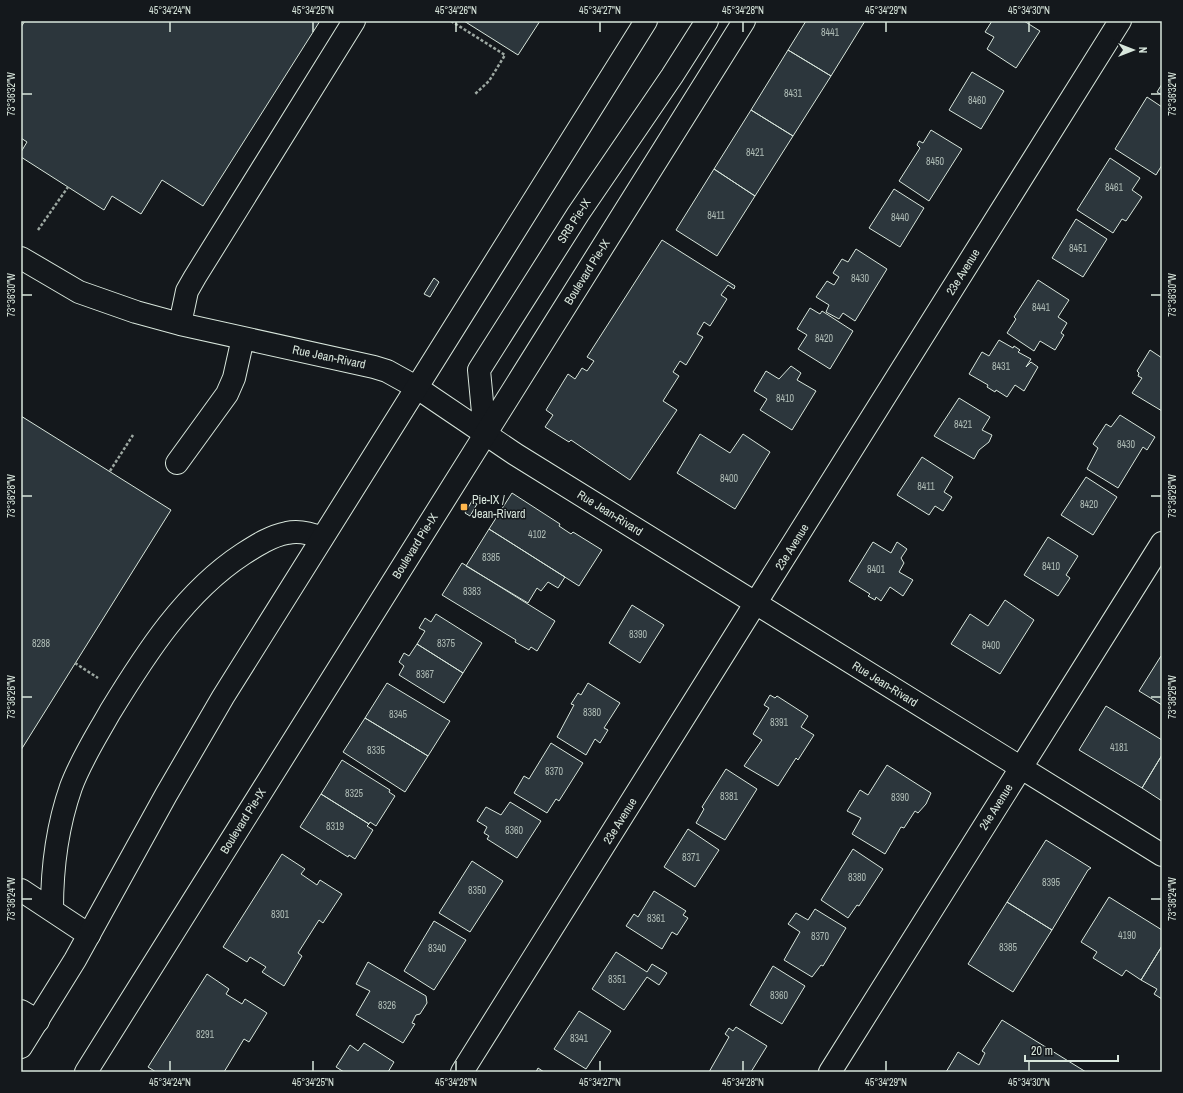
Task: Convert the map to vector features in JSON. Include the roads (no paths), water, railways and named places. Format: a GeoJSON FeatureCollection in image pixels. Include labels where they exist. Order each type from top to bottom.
{"type":"FeatureCollection","features":[{"type":"Feature","properties":{"kind":"street"},"geometry":{"type":"LineString","coordinates":[[180,324],[187,291],[354,21]]}},
{"type":"Feature","properties":{"kind":"street"},"geometry":{"type":"LineString","coordinates":[[21,1047],[29,1016],[89,935],[196,743],[416,387],[646,21]]}},
{"type":"Feature","properties":{"kind":"street","name":"SRB Pie-IX"},"geometry":{"type":"LineString","coordinates":[[485,434],[479,370],[578,214],[672,76],[707,21]]}},
{"type":"Feature","properties":{"kind":"street","name":"Boulevard Pie-IX"},"geometry":{"type":"LineString","coordinates":[[86,1072],[744,21]]}},
{"type":"Feature","properties":{"kind":"street","name":"23e Avenue"},"geometry":{"type":"LineString","coordinates":[[462,1072],[1120,21]]}},
{"type":"Feature","properties":{"kind":"street","name":"Rue Jean-Rivard"},"geometry":{"type":"LineString","coordinates":[[21,258],[79,292],[136,312],[180,324],[387,371],[416,387],[485,434],[1162,855]]}},
{"type":"Feature","properties":{"kind":"street"},"geometry":{"type":"LineString","coordinates":[[177,463],[227,394],[234,378],[243,338]]}},
{"type":"Feature","properties":{"kind":"street"},"geometry":{"type":"LineString","coordinates":[[52,909],[54,862],[63,813],[71,788],[81,763],[94,739],[148,652],[186,604],[228,563],[274,536],[288,533],[310,533],[322,538]]}},
{"type":"Feature","properties":{"kind":"street","name":"24e Avenue"},"geometry":{"type":"LineString","coordinates":[[830,1072],[1162,543]]}},
{"type":"Feature","properties":{"kind":"street"},"geometry":{"type":"LineString","coordinates":[[21,890],[52,909],[89,935]]}},
{"type":"Feature","properties":{"kind":"place","name":"Pie-IX / Jean-Rivard"},"geometry":{"type":"Point","coordinates":[464,507]}}]}
